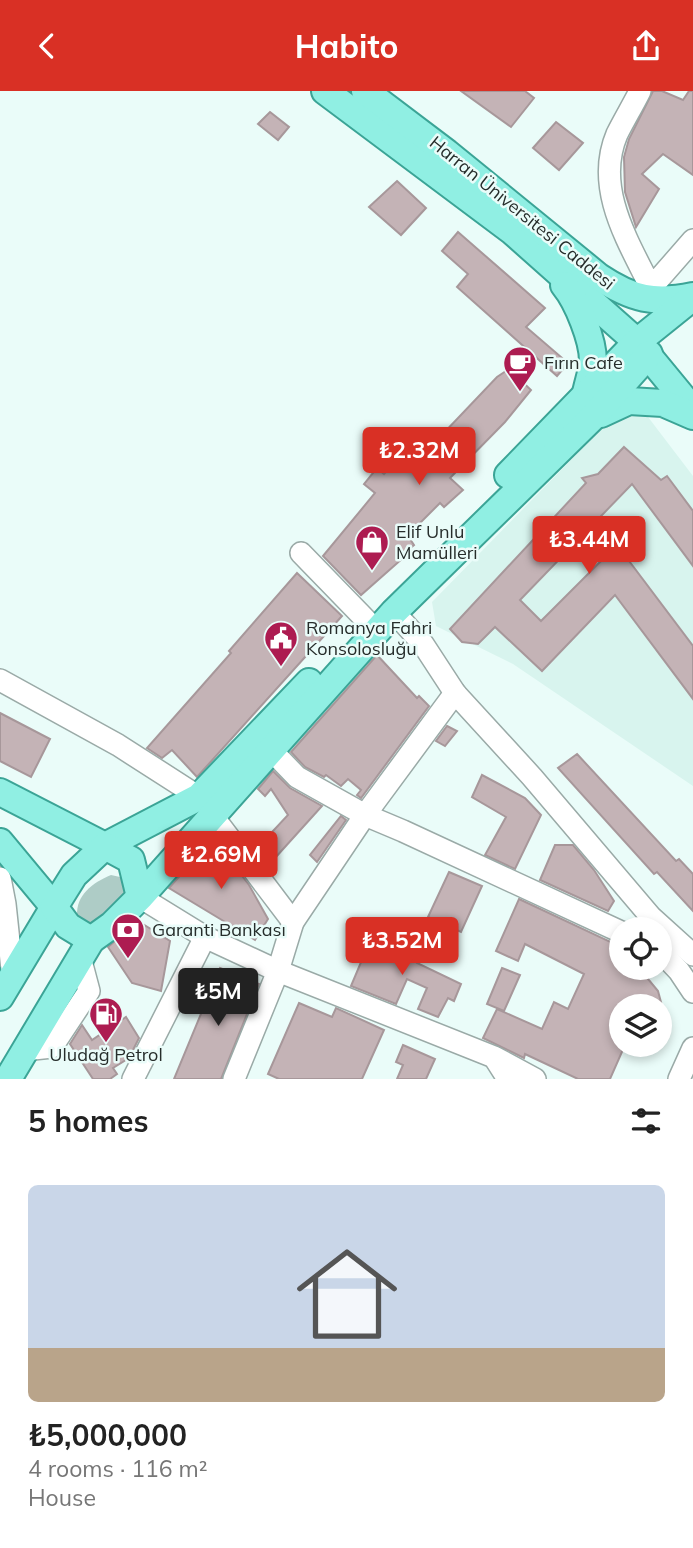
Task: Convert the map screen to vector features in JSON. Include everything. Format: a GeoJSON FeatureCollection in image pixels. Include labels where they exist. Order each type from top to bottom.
{"type":"FeatureCollection","features":[{"type":"Feature","properties":{"kind":"main road","name":"Harran Üniversitesi Caddesi"},"geometry":{"type":"LineString","coordinates":[[325,91],[512,231]]}},
{"type":"Feature","properties":{"kind":"main road","name":"Harran Üniversitesi Caddesi"},"geometry":{"type":"LineString","coordinates":[[365,91],[419,131],[599,277],[619,290],[659,301],[693,297]]}},
{"type":"Feature","properties":{"kind":"main road"},"geometry":{"type":"LineString","coordinates":[[512,231],[643,348],[693,410]]}},
{"type":"Feature","properties":{"kind":"main road"},"geometry":{"type":"LineString","coordinates":[[512,231],[567,289],[583,321],[592,348],[589,406]]}},
{"type":"Feature","properties":{"kind":"main road"},"geometry":{"type":"LineString","coordinates":[[6,988],[74,874],[106,846],[206,806],[271,750],[394,612],[693,297]]}},
{"type":"Feature","properties":{"kind":"main road"},"geometry":{"type":"LineString","coordinates":[[10,1078],[85,948],[140,897],[206,806],[368,622],[589,406],[629,401],[663,403],[693,416]]}},
{"type":"Feature","properties":{"kind":"main road"},"geometry":{"type":"LineString","coordinates":[[0,792],[131,860],[140,897]]}},
{"type":"Feature","properties":{"kind":"main road"},"geometry":{"type":"LineString","coordinates":[[0,842],[85,948]]}},
{"type":"Feature","properties":{"kind":"street"},"geometry":{"type":"LineString","coordinates":[[640,91],[617,135],[611,154],[610,190],[617,218],[651,288],[693,240]]}},
{"type":"Feature","properties":{"kind":"street"},"geometry":{"type":"LineString","coordinates":[[301,553],[368,622]]}},
{"type":"Feature","properties":{"kind":"street"},"geometry":{"type":"LineString","coordinates":[[394,612],[423,644],[455,693],[532,777],[651,917],[693,955]]}},
{"type":"Feature","properties":{"kind":"street"},"geometry":{"type":"LineString","coordinates":[[0,680],[118,745],[206,806],[293,922]]}},
{"type":"Feature","properties":{"kind":"street"},"geometry":{"type":"LineString","coordinates":[[234,1079],[278,971],[293,922],[365,815],[455,693]]}},
{"type":"Feature","properties":{"kind":"street"},"geometry":{"type":"LineString","coordinates":[[271,750],[297,776],[365,815],[609,926]]}},
{"type":"Feature","properties":{"kind":"street"},"geometry":{"type":"LineString","coordinates":[[0,878],[5,904],[6,988]]}},
{"type":"Feature","properties":{"kind":"street"},"geometry":{"type":"LineString","coordinates":[[140,897],[205,937],[278,971],[494,1057],[535,1079]]}},
{"type":"Feature","properties":{"kind":"street"},"geometry":{"type":"LineString","coordinates":[[133,1079],[205,937]]}},
{"type":"Feature","properties":{"kind":"street"},"geometry":{"type":"LineString","coordinates":[[672,964],[693,992]]}},
{"type":"Feature","properties":{"kind":"street"},"geometry":{"type":"LineString","coordinates":[[679,1079],[693,1048]]}},
{"type":"Feature","properties":{"kind":"street"},"geometry":{"type":"LineString","coordinates":[[494,1057],[508,1079]]}},
{"type":"Feature","properties":{"kind":"shaded area"},"geometry":{"type":"Polygon","coordinates":[[[645,413],[693,476],[693,786],[513,664],[436,626],[432,602],[611,419],[645,413]]]}},
{"type":"Feature","properties":{"kind":"shaded area"},"geometry":{"type":"Polygon","coordinates":[[[111,875],[120,877],[127,892],[92,928],[77,916],[79,902],[86,891],[111,875]]]}},
{"type":"Feature","properties":{"kind":"building"},"geometry":{"type":"Polygon","coordinates":[[[461,91],[525,91],[534,98],[511,127],[461,91]]]}},
{"type":"Feature","properties":{"kind":"building"},"geometry":{"type":"Polygon","coordinates":[[[653,91],[662,91],[683,100],[689,91],[693,91],[693,175],[663,154],[642,174],[659,189],[636,227],[625,192],[624,157],[629,139],[653,91]]]}},
{"type":"Feature","properties":{"kind":"building"},"geometry":{"type":"Polygon","coordinates":[[[270,112],[289,127],[278,140],[258,124],[270,112]]]}},
{"type":"Feature","properties":{"kind":"building"},"geometry":{"type":"Polygon","coordinates":[[[556,122],[583,143],[559,170],[533,148],[556,122]]]}},
{"type":"Feature","properties":{"kind":"building"},"geometry":{"type":"Polygon","coordinates":[[[397,181],[426,208],[401,235],[369,207],[397,181]]]}},
{"type":"Feature","properties":{"kind":"building"},"geometry":{"type":"Polygon","coordinates":[[[458,232],[545,308],[526,327],[568,363],[557,376],[457,287],[468,274],[442,251],[458,232]]]}},
{"type":"Feature","properties":{"kind":"building"},"geometry":{"type":"Polygon","coordinates":[[[509,369],[531,390],[505,422],[450,478],[463,490],[444,507],[440,503],[414,529],[417,532],[410,539],[414,545],[361,595],[323,556],[375,493],[364,484],[377,468],[384,474],[407,448],[412,453],[434,433],[439,438],[497,377],[509,369]]]}},
{"type":"Feature","properties":{"kind":"building"},"geometry":{"type":"Polygon","coordinates":[[[624,447],[661,480],[667,476],[693,511],[693,566],[632,484],[520,600],[541,621],[617,545],[693,646],[693,699],[615,595],[542,671],[495,627],[478,644],[462,642],[450,629],[586,483],[582,478],[598,474],[624,447]]]}},
{"type":"Feature","properties":{"kind":"building"},"geometry":{"type":"Polygon","coordinates":[[[297,573],[342,616],[197,777],[172,750],[162,758],[147,748],[231,653],[229,651],[297,573]]]}},
{"type":"Feature","properties":{"kind":"building"},"geometry":{"type":"Polygon","coordinates":[[[377,655],[417,698],[419,696],[429,706],[361,798],[357,795],[361,790],[348,779],[341,786],[326,775],[324,777],[305,767],[291,752],[377,655]]]}},
{"type":"Feature","properties":{"kind":"building"},"geometry":{"type":"Polygon","coordinates":[[[0,713],[50,739],[31,777],[0,761],[0,713]]]}},
{"type":"Feature","properties":{"kind":"building"},"geometry":{"type":"Polygon","coordinates":[[[447,726],[457,731],[445,746],[436,741],[447,726]]]}},
{"type":"Feature","properties":{"kind":"building"},"geometry":{"type":"Polygon","coordinates":[[[577,754],[676,861],[679,859],[693,874],[693,911],[657,872],[654,874],[558,768],[577,754]]]}},
{"type":"Feature","properties":{"kind":"building"},"geometry":{"type":"Polygon","coordinates":[[[273,771],[290,788],[322,806],[275,858],[260,845],[288,815],[271,789],[265,796],[258,789],[273,771]]]}},
{"type":"Feature","properties":{"kind":"building"},"geometry":{"type":"Polygon","coordinates":[[[482,775],[525,798],[541,815],[515,869],[485,855],[506,817],[472,797],[482,775]]]}},
{"type":"Feature","properties":{"kind":"building"},"geometry":{"type":"Polygon","coordinates":[[[341,816],[346,820],[317,862],[310,855],[341,816]]]}},
{"type":"Feature","properties":{"kind":"building"},"geometry":{"type":"Polygon","coordinates":[[[213,838],[249,885],[268,919],[255,940],[169,888],[213,838]]]}},
{"type":"Feature","properties":{"kind":"building"},"geometry":{"type":"Polygon","coordinates":[[[555,845],[573,845],[594,870],[614,901],[608,911],[540,880],[555,845]]]}},
{"type":"Feature","properties":{"kind":"building"},"geometry":{"type":"Polygon","coordinates":[[[449,872],[482,886],[461,932],[428,917],[449,872]]]}},
{"type":"Feature","properties":{"kind":"building"},"geometry":{"type":"Polygon","coordinates":[[[519,899],[609,941],[609,980],[649,980],[659,994],[609,994],[609,1057],[620,1057],[610,1079],[578,1079],[525,1054],[524,1058],[483,1038],[497,1009],[542,1029],[554,1002],[568,1009],[584,974],[525,944],[518,961],[496,951],[519,899]]]}},
{"type":"Feature","properties":{"kind":"building"},"geometry":{"type":"Polygon","coordinates":[[[138,921],[170,941],[161,991],[132,983],[108,947],[138,921]]]}},
{"type":"Feature","properties":{"kind":"building"},"geometry":{"type":"Polygon","coordinates":[[[372,936],[419,957],[417,963],[461,984],[454,1001],[448,998],[438,1017],[418,1009],[427,988],[407,979],[396,1004],[351,986],[372,936]]]}},
{"type":"Feature","properties":{"kind":"building"},"geometry":{"type":"Polygon","coordinates":[[[220,968],[259,984],[221,1079],[174,1079],[220,968]]]}},
{"type":"Feature","properties":{"kind":"building"},"geometry":{"type":"Polygon","coordinates":[[[502,968],[520,975],[504,1011],[487,1004],[502,968]]]}},
{"type":"Feature","properties":{"kind":"building"},"geometry":{"type":"Polygon","coordinates":[[[299,1003],[332,1017],[336,1008],[384,1030],[362,1079],[279,1079],[268,1074],[299,1003]]]}},
{"type":"Feature","properties":{"kind":"building"},"geometry":{"type":"Polygon","coordinates":[[[126,1017],[139,1038],[129,1058],[113,1068],[117,1074],[110,1079],[93,1079],[70,1044],[82,1025],[92,1040],[126,1017]]]}},
{"type":"Feature","properties":{"kind":"building"},"geometry":{"type":"Polygon","coordinates":[[[403,1045],[435,1059],[426,1079],[397,1079],[403,1065],[396,1062],[403,1045]]]}},
{"type":"Feature","properties":{"kind":"place","name":"Fırın Cafe"},"geometry":{"type":"Point","coordinates":[520,393]}},
{"type":"Feature","properties":{"kind":"place","name":"Elif Unlu Mamülleri"},"geometry":{"type":"Point","coordinates":[372,572]}},
{"type":"Feature","properties":{"kind":"place","name":"Romanya Fahri Konsolosluğu"},"geometry":{"type":"Point","coordinates":[281,668]}},
{"type":"Feature","properties":{"kind":"place","name":"Garanti Bankası"},"geometry":{"type":"Point","coordinates":[128,960]}},
{"type":"Feature","properties":{"kind":"place","name":"Uludağ Petrol"},"geometry":{"type":"Point","coordinates":[106,1044]}}]}
